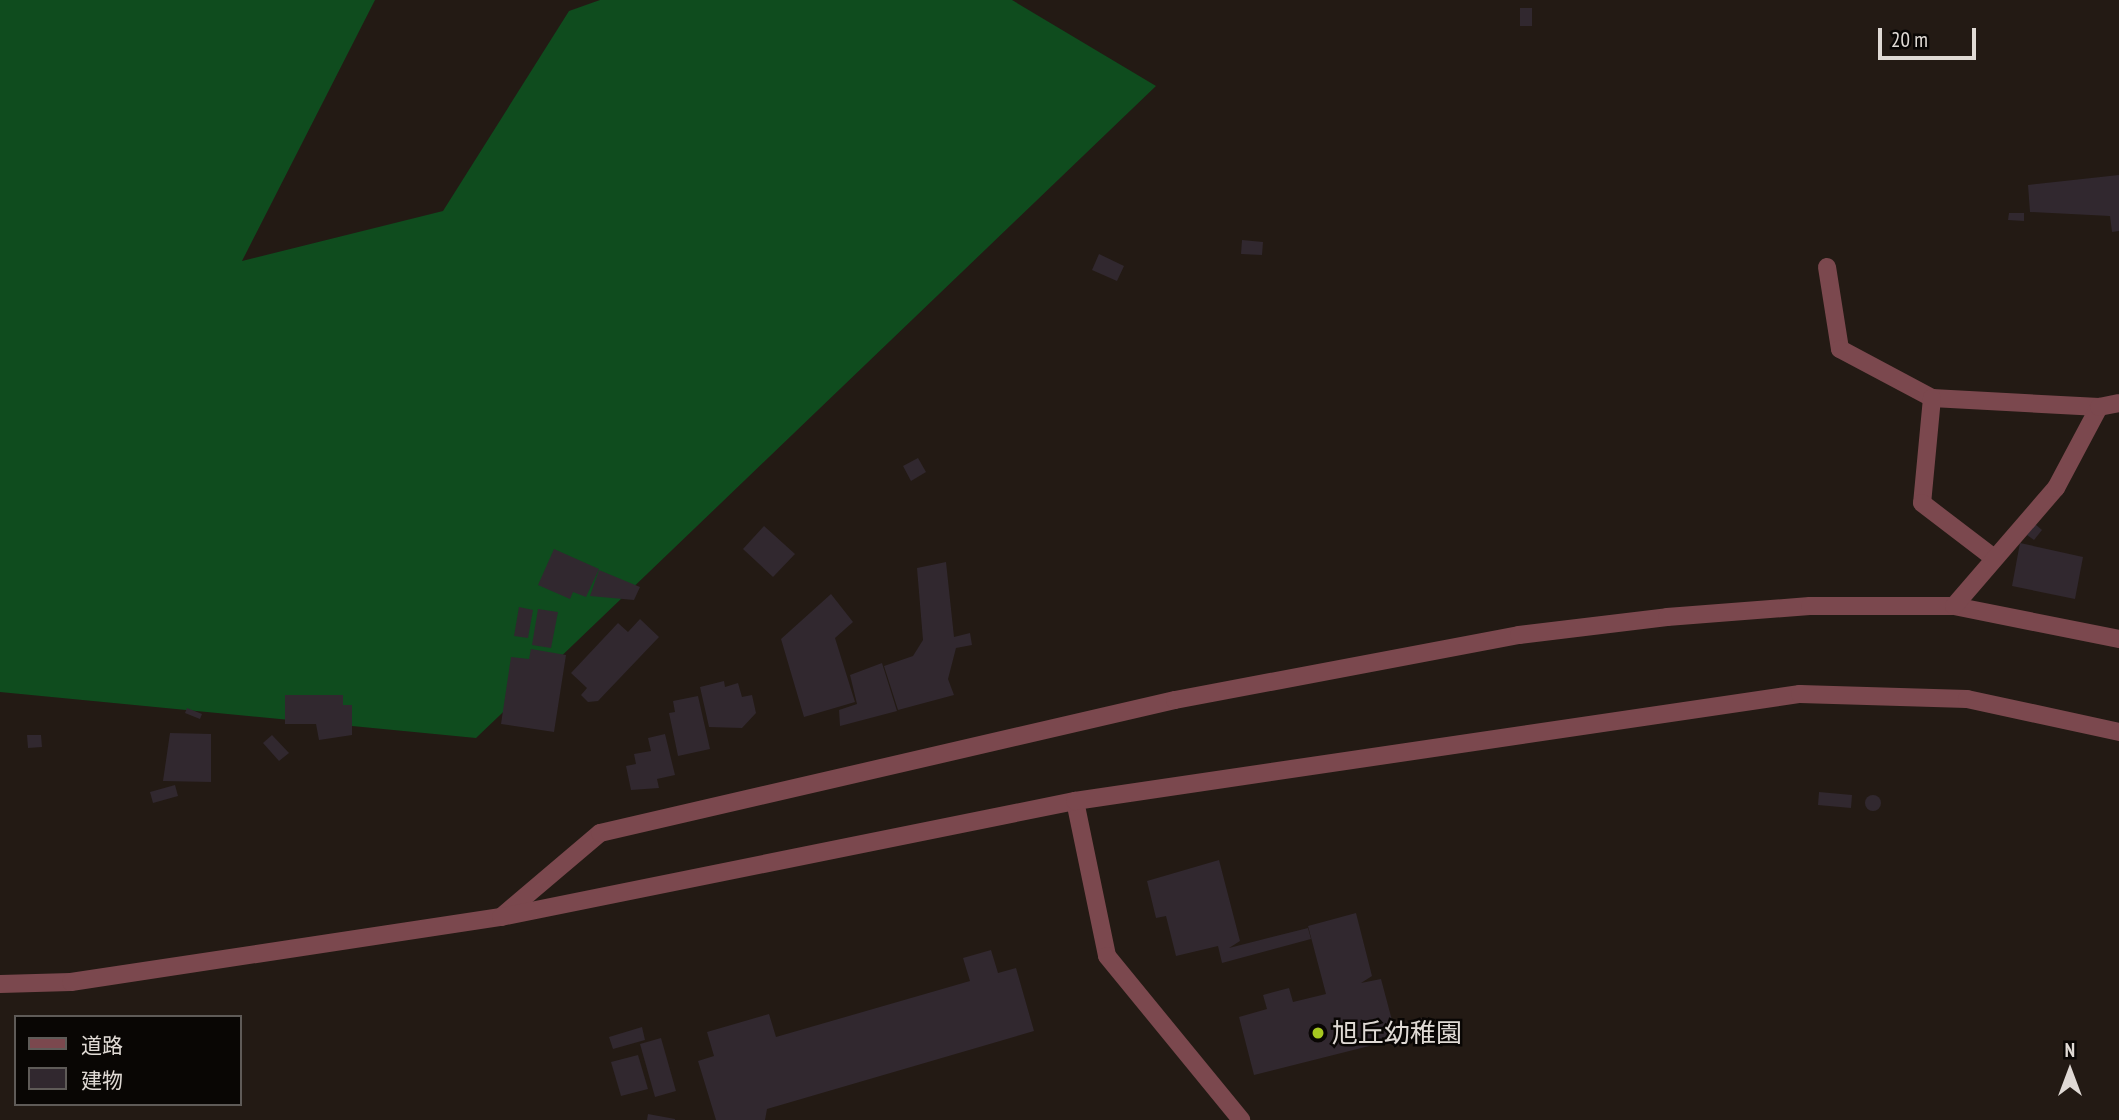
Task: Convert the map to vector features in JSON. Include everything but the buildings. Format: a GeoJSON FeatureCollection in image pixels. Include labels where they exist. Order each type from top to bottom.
{"type":"FeatureCollection","features":[{"type":"Feature","properties":{"kind":"street"},"geometry":{"type":"LineString","coordinates":[[1827,267],[1840,349],[1932,398],[2099,407],[2119,403]]}},
{"type":"Feature","properties":{"kind":"street"},"geometry":{"type":"LineString","coordinates":[[1932,398],[1922,503],[1994,558]]}},
{"type":"Feature","properties":{"kind":"street"},"geometry":{"type":"LineString","coordinates":[[1954,606],[2056,488],[2099,407]]}},
{"type":"Feature","properties":{"kind":"street"},"geometry":{"type":"LineString","coordinates":[[501,917],[600,833],[1175,700],[1519,635],[1640,620],[1810,606],[1954,606],[2119,639]]}},
{"type":"Feature","properties":{"kind":"street"},"geometry":{"type":"LineString","coordinates":[[0,984],[71,982],[501,917],[1075,801],[1800,694],[1967,699],[2119,732]]}},
{"type":"Feature","properties":{"kind":"street"},"geometry":{"type":"LineString","coordinates":[[1075,801],[1107,956],[1241,1120]]}},
{"type":"Feature","properties":{"kind":"green space"},"geometry":{"type":"Polygon","coordinates":[[[0,0],[375,0],[242,261],[443,211],[569,11],[600,0],[1012,0],[1156,86],[476,738],[0,692],[0,0]]]}},
{"type":"Feature","properties":{"kind":"place","name":"旭丘幼稚園"},"geometry":{"type":"Point","coordinates":[1318,1033]}}]}
